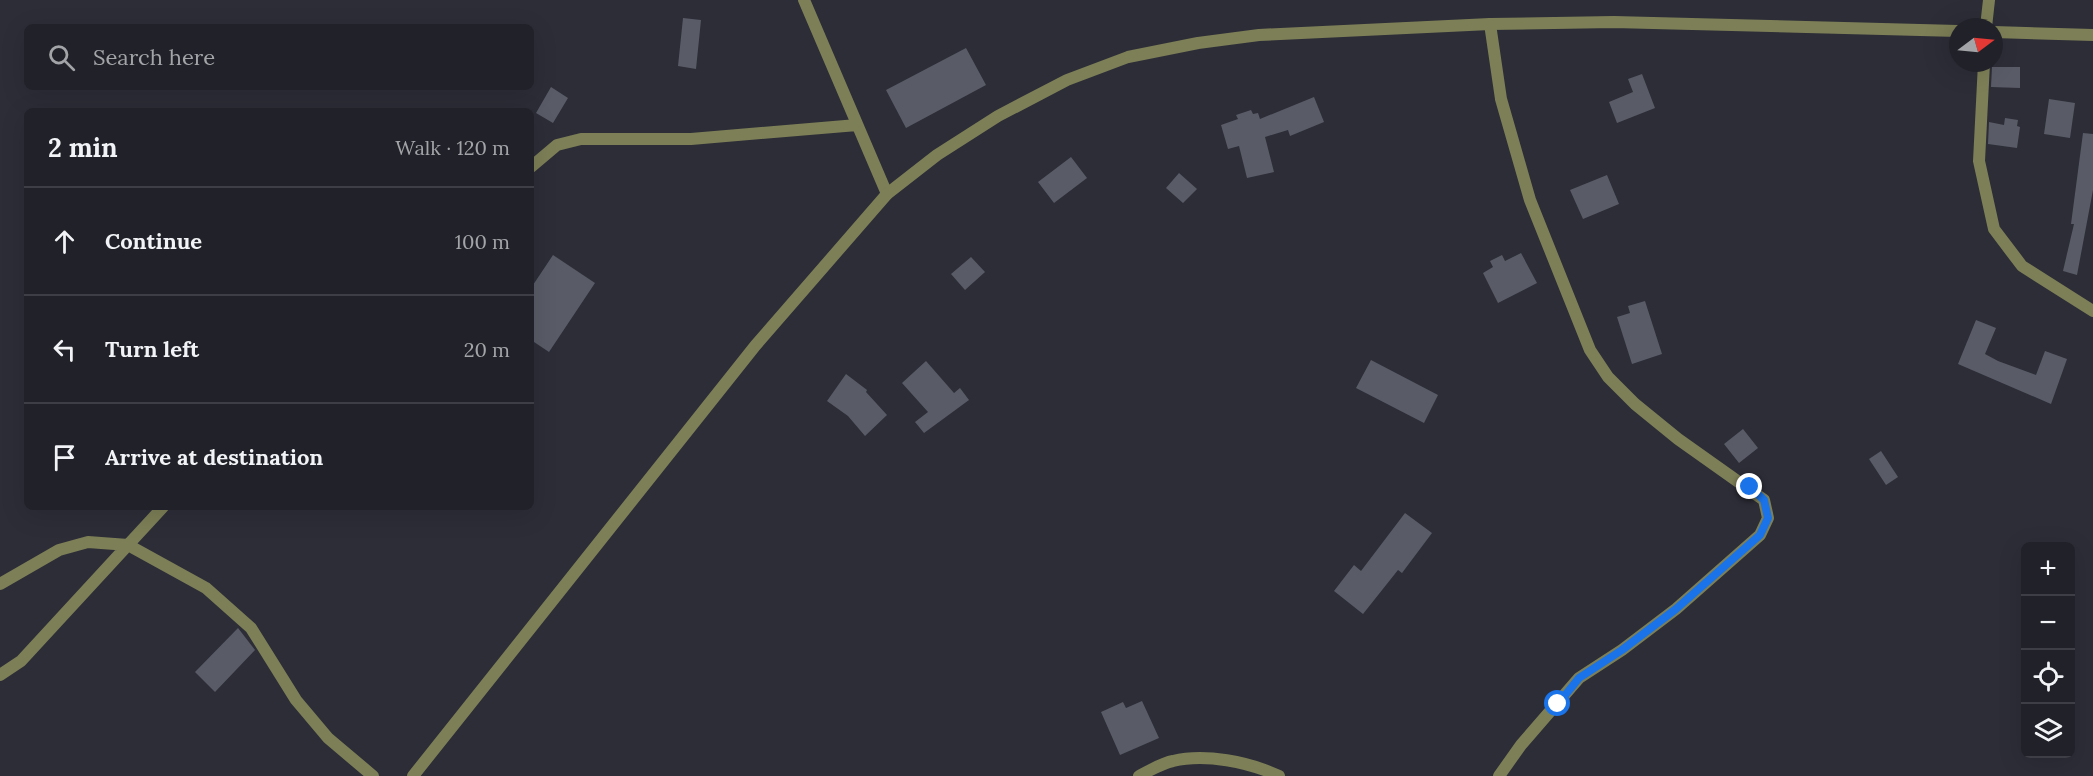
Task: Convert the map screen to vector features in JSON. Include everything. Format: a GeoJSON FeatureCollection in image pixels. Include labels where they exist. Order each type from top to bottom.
{"type":"FeatureCollection","features":[{"type":"Feature","properties":{"kind":"street"},"geometry":{"type":"LineString","coordinates":[[804,0],[887,194]]}},
{"type":"Feature","properties":{"kind":"street"},"geometry":{"type":"LineString","coordinates":[[1987,18],[1989,0]]}},
{"type":"Feature","properties":{"kind":"street"},"geometry":{"type":"LineString","coordinates":[[413,776],[756,346],[887,194],[937,155],[998,116],[1067,80],[1128,57],[1198,43],[1259,35],[1490,24],[1614,22],[1949,31]]}},
{"type":"Feature","properties":{"kind":"street"},"geometry":{"type":"LineString","coordinates":[[1490,24],[1501,99],[1530,200],[1590,350],[1608,377],[1635,404],[1678,439],[1764,500],[1768,518],[1760,535],[1676,609],[1622,650],[1579,678],[1521,745],[1499,776]]}},
{"type":"Feature","properties":{"kind":"street"},"geometry":{"type":"LineString","coordinates":[[2003,33],[2093,35]]}},
{"type":"Feature","properties":{"kind":"street"},"geometry":{"type":"LineString","coordinates":[[1983,72],[1978,161],[1994,229],[2022,266],[2093,311]]}},
{"type":"Feature","properties":{"kind":"street"},"geometry":{"type":"LineString","coordinates":[[534,164],[557,145],[581,139],[691,139],[856,125]]}},
{"type":"Feature","properties":{"kind":"street"},"geometry":{"type":"LineString","coordinates":[[0,675],[21,661],[160,510]]}},
{"type":"Feature","properties":{"kind":"street"},"geometry":{"type":"LineString","coordinates":[[0,584],[59,550],[88,542],[128,545],[206,588],[251,628],[296,700],[328,738],[373,776]]}},
{"type":"Feature","properties":{"kind":"street"},"geometry":{"type":"LineString","coordinates":[[1139,776],[1172,761],[1202,757],[1267,770],[1279,776]]}},
{"type":"Feature","properties":{"kind":"building"},"geometry":{"type":"Polygon","coordinates":[[[683,18],[701,20],[696,69],[678,66],[683,18]]]}},
{"type":"Feature","properties":{"kind":"building"},"geometry":{"type":"Polygon","coordinates":[[[966,48],[986,85],[906,128],[886,90],[966,48]]]}},
{"type":"Feature","properties":{"kind":"building"},"geometry":{"type":"Polygon","coordinates":[[[2003,67],[2020,67],[2020,88],[1991,87],[1992,72],[2003,72],[2003,67]]]}},
{"type":"Feature","properties":{"kind":"building"},"geometry":{"type":"Polygon","coordinates":[[[1642,74],[1655,108],[1617,123],[1609,102],[1633,92],[1628,79],[1642,74]]]}},
{"type":"Feature","properties":{"kind":"building"},"geometry":{"type":"Polygon","coordinates":[[[551,87],[568,98],[553,123],[536,113],[551,87]]]}},
{"type":"Feature","properties":{"kind":"building"},"geometry":{"type":"Polygon","coordinates":[[[1314,97],[1324,122],[1290,136],[1288,130],[1265,137],[1274,172],[1247,178],[1239,146],[1228,149],[1221,125],[1238,119],[1236,115],[1251,110],[1253,114],[1258,113],[1260,119],[1314,97]]]}},
{"type":"Feature","properties":{"kind":"building"},"geometry":{"type":"Polygon","coordinates":[[[2049,99],[2075,103],[2070,138],[2044,134],[2049,99]]]}},
{"type":"Feature","properties":{"kind":"building"},"geometry":{"type":"Polygon","coordinates":[[[2005,118],[2018,120],[2017,126],[2020,127],[2017,148],[1988,144],[1989,122],[2004,125],[2005,118]]]}},
{"type":"Feature","properties":{"kind":"building"},"geometry":{"type":"Polygon","coordinates":[[[2083,133],[2093,134],[2093,190],[2077,275],[2063,271],[2074,224],[2071,224],[2083,133]]]}},
{"type":"Feature","properties":{"kind":"building"},"geometry":{"type":"Polygon","coordinates":[[[1071,157],[1087,178],[1054,203],[1038,182],[1071,157]]]}},
{"type":"Feature","properties":{"kind":"building"},"geometry":{"type":"Polygon","coordinates":[[[1179,173],[1197,189],[1183,203],[1166,188],[1179,173]]]}},
{"type":"Feature","properties":{"kind":"building"},"geometry":{"type":"Polygon","coordinates":[[[1607,175],[1619,204],[1583,219],[1570,190],[1607,175]]]}},
{"type":"Feature","properties":{"kind":"building"},"geometry":{"type":"Polygon","coordinates":[[[1521,253],[1537,283],[1498,303],[1483,273],[1493,267],[1490,261],[1502,255],[1505,261],[1521,253]]]}},
{"type":"Feature","properties":{"kind":"building"},"geometry":{"type":"Polygon","coordinates":[[[553,255],[595,283],[549,352],[534,342],[534,284],[553,255]]]}},
{"type":"Feature","properties":{"kind":"building"},"geometry":{"type":"Polygon","coordinates":[[[971,257],[985,272],[965,290],[951,274],[971,257]]]}},
{"type":"Feature","properties":{"kind":"building"},"geometry":{"type":"Polygon","coordinates":[[[1645,301],[1662,354],[1632,364],[1617,317],[1630,313],[1628,306],[1645,301]]]}},
{"type":"Feature","properties":{"kind":"building"},"geometry":{"type":"Polygon","coordinates":[[[1976,320],[1996,328],[1985,354],[1998,361],[2036,375],[2045,351],[2067,359],[2051,404],[1958,364],[1976,320]]]}},
{"type":"Feature","properties":{"kind":"building"},"geometry":{"type":"Polygon","coordinates":[[[1371,360],[1438,395],[1424,423],[1356,388],[1371,360]]]}},
{"type":"Feature","properties":{"kind":"building"},"geometry":{"type":"Polygon","coordinates":[[[926,361],[954,393],[960,388],[969,400],[924,433],[915,422],[928,412],[902,383],[926,361]]]}},
{"type":"Feature","properties":{"kind":"building"},"geometry":{"type":"Polygon","coordinates":[[[846,374],[867,390],[866,392],[887,415],[865,436],[848,416],[827,401],[846,374]]]}},
{"type":"Feature","properties":{"kind":"building"},"geometry":{"type":"Polygon","coordinates":[[[1743,429],[1758,448],[1739,463],[1724,444],[1743,429]]]}},
{"type":"Feature","properties":{"kind":"building"},"geometry":{"type":"Polygon","coordinates":[[[1881,451],[1898,477],[1886,485],[1869,459],[1881,451]]]}},
{"type":"Feature","properties":{"kind":"building"},"geometry":{"type":"Polygon","coordinates":[[[1405,513],[1432,533],[1402,573],[1398,570],[1363,614],[1334,591],[1354,565],[1361,571],[1405,513]]]}},
{"type":"Feature","properties":{"kind":"building"},"geometry":{"type":"Polygon","coordinates":[[[238,628],[255,650],[215,692],[195,672],[238,628]]]}},
{"type":"Feature","properties":{"kind":"building"},"geometry":{"type":"Polygon","coordinates":[[[1142,701],[1159,738],[1120,755],[1101,712],[1123,702],[1126,708],[1142,701]]]}},
{"type":"Feature","properties":{"kind":"route"},"geometry":{"type":"LineString","coordinates":[[1558,704],[1579,678],[1622,650],[1676,609],[1760,535],[1768,518],[1764,500],[1750,487]]}}]}
